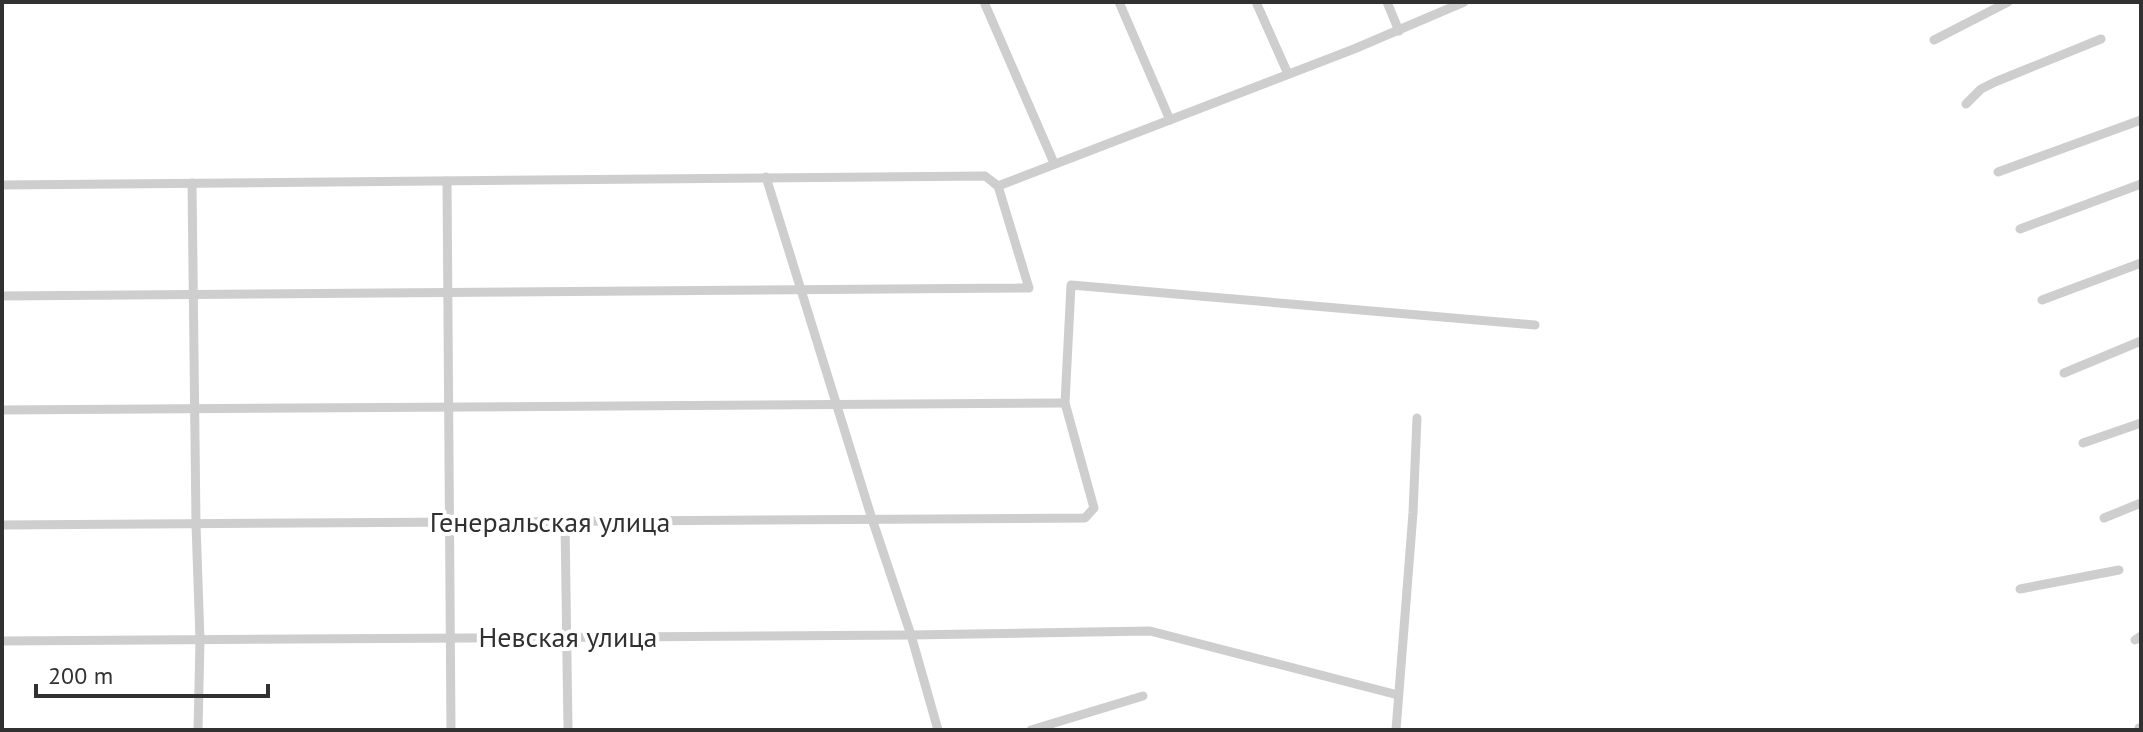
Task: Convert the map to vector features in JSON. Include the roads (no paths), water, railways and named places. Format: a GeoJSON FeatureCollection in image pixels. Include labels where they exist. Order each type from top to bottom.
{"type":"FeatureCollection","features":[{"type":"Feature","properties":{"kind":"street"},"geometry":{"type":"LineString","coordinates":[[984,2],[1054,163]]}},
{"type":"Feature","properties":{"kind":"street"},"geometry":{"type":"LineString","coordinates":[[1119,2],[1170,120]]}},
{"type":"Feature","properties":{"kind":"street"},"geometry":{"type":"LineString","coordinates":[[1256,2],[1288,74]]}},
{"type":"Feature","properties":{"kind":"street"},"geometry":{"type":"LineString","coordinates":[[1387,2],[1399,31]]}},
{"type":"Feature","properties":{"kind":"street"},"geometry":{"type":"LineString","coordinates":[[998,186],[1399,31],[1464,2]]}},
{"type":"Feature","properties":{"kind":"street"},"geometry":{"type":"LineString","coordinates":[[1934,40],[2008,2]]}},
{"type":"Feature","properties":{"kind":"street"},"geometry":{"type":"LineString","coordinates":[[1966,104],[1981,89],[1995,82],[2101,39]]}},
{"type":"Feature","properties":{"kind":"street"},"geometry":{"type":"LineString","coordinates":[[1998,172],[2141,120]]}},
{"type":"Feature","properties":{"kind":"street"},"geometry":{"type":"LineString","coordinates":[[2,185],[985,176],[998,186],[1029,288],[2,296]]}},
{"type":"Feature","properties":{"kind":"street"},"geometry":{"type":"LineString","coordinates":[[766,177],[911,635],[938,730]]}},
{"type":"Feature","properties":{"kind":"street"},"geometry":{"type":"LineString","coordinates":[[447,181],[451,730]]}},
{"type":"Feature","properties":{"kind":"street"},"geometry":{"type":"LineString","coordinates":[[192,183],[200,640],[198,730]]}},
{"type":"Feature","properties":{"kind":"street"},"geometry":{"type":"LineString","coordinates":[[2020,229],[2141,184]]}},
{"type":"Feature","properties":{"kind":"street"},"geometry":{"type":"LineString","coordinates":[[2042,300],[2141,263]]}},
{"type":"Feature","properties":{"kind":"street"},"geometry":{"type":"LineString","coordinates":[[2,410],[1065,403],[1071,285],[1535,325]]}},
{"type":"Feature","properties":{"kind":"street"},"geometry":{"type":"LineString","coordinates":[[2064,373],[2141,341]]}},
{"type":"Feature","properties":{"kind":"street","name":"Генеральская улица"},"geometry":{"type":"LineString","coordinates":[[2,525],[1085,518],[1094,508],[1065,403]]}},
{"type":"Feature","properties":{"kind":"street"},"geometry":{"type":"LineString","coordinates":[[1396,730],[1417,418]]}},
{"type":"Feature","properties":{"kind":"street"},"geometry":{"type":"LineString","coordinates":[[2083,443],[2141,423]]}},
{"type":"Feature","properties":{"kind":"street"},"geometry":{"type":"LineString","coordinates":[[2104,518],[2141,503]]}},
{"type":"Feature","properties":{"kind":"street"},"geometry":{"type":"LineString","coordinates":[[565,522],[568,730]]}},
{"type":"Feature","properties":{"kind":"street"},"geometry":{"type":"LineString","coordinates":[[2020,589],[2119,570]]}},
{"type":"Feature","properties":{"kind":"street","name":"Невская улица"},"geometry":{"type":"LineString","coordinates":[[2,641],[1150,631],[1398,695]]}},
{"type":"Feature","properties":{"kind":"street"},"geometry":{"type":"LineString","coordinates":[[1031,730],[1143,696]]}}]}
